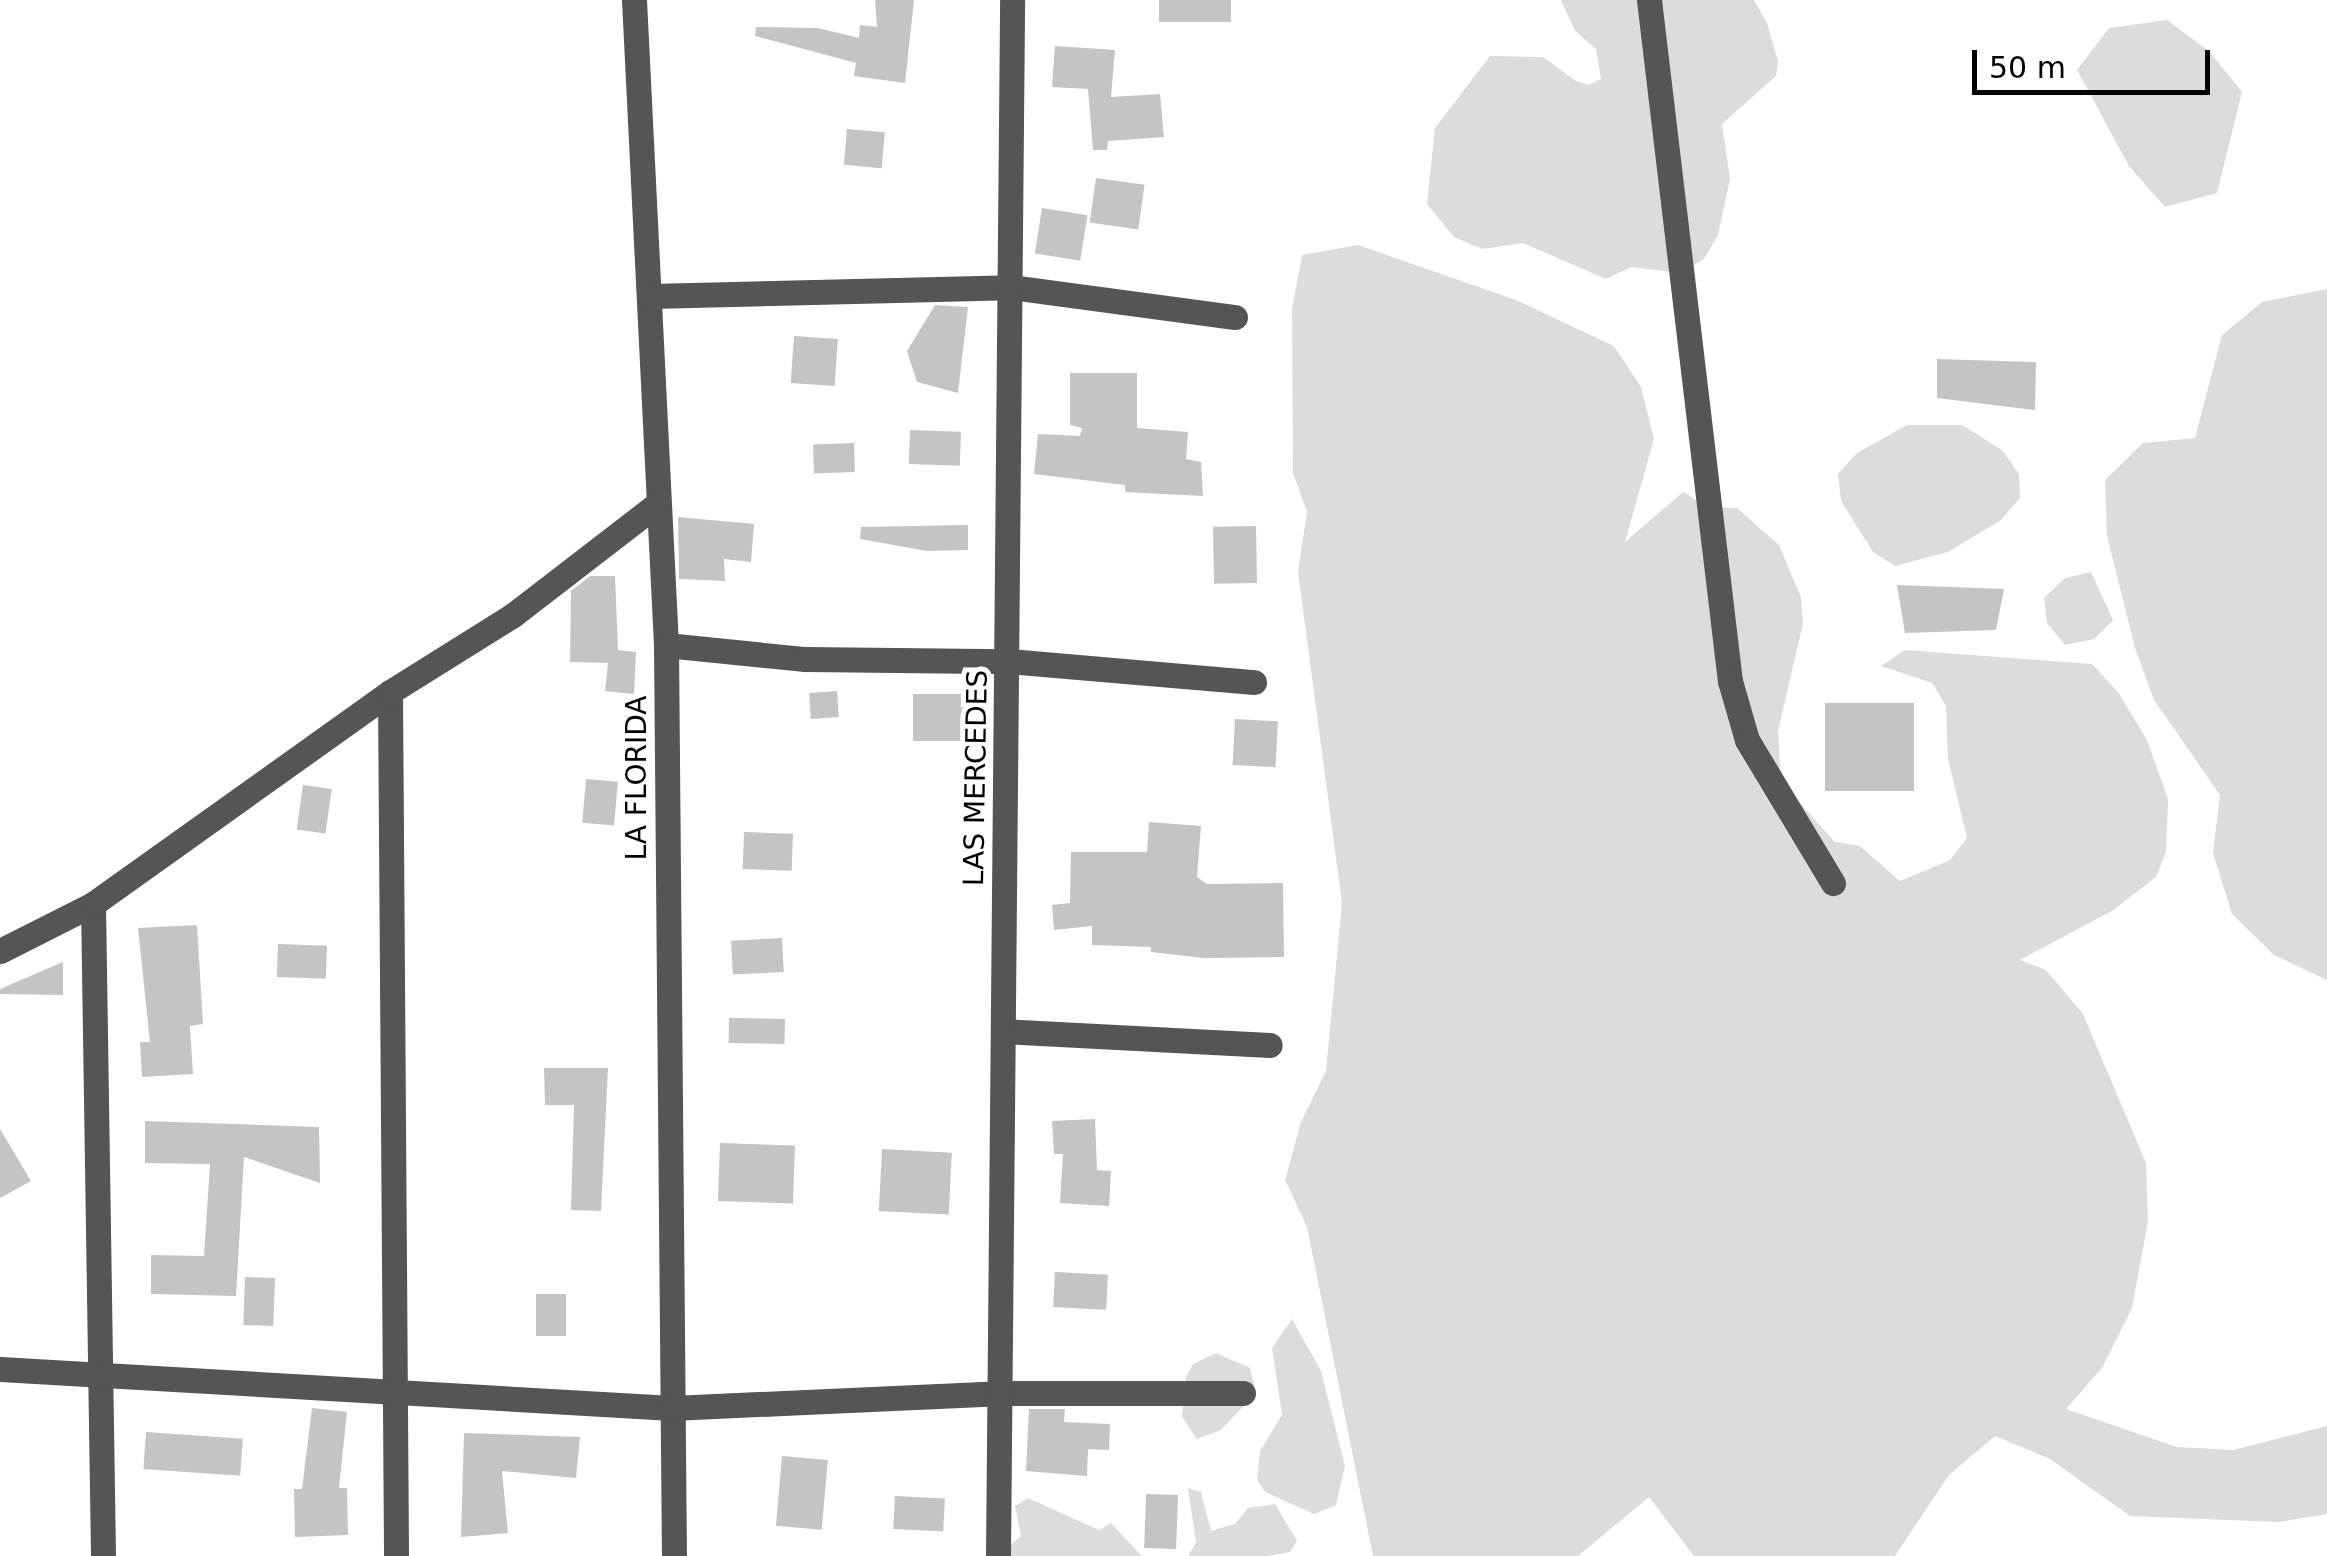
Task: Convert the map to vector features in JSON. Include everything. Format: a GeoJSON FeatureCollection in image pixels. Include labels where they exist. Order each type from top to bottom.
{"type":"FeatureCollection","features":[{"type":"Feature","properties":{"kind":"street","name":"LA FLORIDA"},"geometry":{"type":"LineString","coordinates":[[634,0],[650,296],[656,504],[666,645],[674,1556]]}},
{"type":"Feature","properties":{"kind":"street","name":"LAS MERCEDES"},"geometry":{"type":"LineString","coordinates":[[998,1556],[1012,0]]}},
{"type":"Feature","properties":{"kind":"street"},"geometry":{"type":"LineString","coordinates":[[1649,0],[1730,681],[1747,740],[1833,883]]}},
{"type":"Feature","properties":{"kind":"street"},"geometry":{"type":"LineString","coordinates":[[650,296],[1010,288],[1236,317]]}},
{"type":"Feature","properties":{"kind":"street"},"geometry":{"type":"LineString","coordinates":[[0,951],[92,904],[390,692],[513,615],[656,504]]}},
{"type":"Feature","properties":{"kind":"street"},"geometry":{"type":"LineString","coordinates":[[666,645],[806,659],[1008,661],[1254,682]]}},
{"type":"Feature","properties":{"kind":"street"},"geometry":{"type":"LineString","coordinates":[[390,692],[396,1556]]}},
{"type":"Feature","properties":{"kind":"street"},"geometry":{"type":"LineString","coordinates":[[92,904],[103,1556]]}},
{"type":"Feature","properties":{"kind":"street"},"geometry":{"type":"LineString","coordinates":[[1003,1031],[1270,1044]]}},
{"type":"Feature","properties":{"kind":"street"},"geometry":{"type":"LineString","coordinates":[[0,1368],[396,1396],[672,1408],[999,1392],[1243,1393]]}},
{"type":"Feature","properties":{"kind":"shaded area"},"geometry":{"type":"Polygon","coordinates":[[[1561,0],[1754,0],[1767,23],[1778,61],[1776,76],[1722,124],[1730,179],[1718,235],[1704,259],[1680,273],[1631,267],[1606,279],[1523,243],[1482,249],[1454,237],[1427,204],[1435,128],[1490,56],[1543,57],[1576,81],[1589,85],[1601,79],[1596,49],[1575,31],[1561,0]]]}},
{"type":"Feature","properties":{"kind":"shaded area"},"geometry":{"type":"Polygon","coordinates":[[[2167,20],[2210,52],[2242,92],[2217,193],[2165,207],[2129,166],[2077,70],[2109,28],[2167,20]]]}},
{"type":"Feature","properties":{"kind":"shaded area"},"geometry":{"type":"Polygon","coordinates":[[[1358,245],[1516,300],[1614,346],[1641,387],[1654,439],[1625,542],[1683,492],[1708,507],[1737,508],[1779,545],[1801,597],[1803,624],[1778,731],[1781,782],[1835,842],[1860,846],[1900,881],[1950,860],[1967,838],[1948,759],[1946,706],[1932,683],[1881,666],[1905,650],[2092,664],[2118,692],[2147,740],[2168,799],[2166,852],[2156,877],[2112,911],[2020,960],[2046,970],[2083,1014],[2146,1163],[2148,1222],[2132,1308],[2102,1368],[2066,1409],[2177,1447],[2233,1450],[2327,1426],[2327,1514],[2278,1522],[2130,1516],[2050,1459],[1995,1436],[1949,1475],[1895,1556],[1694,1556],[1649,1497],[1578,1556],[1373,1556],[1307,1227],[1285,1180],[1301,1122],[1326,1071],[1342,903],[1298,572],[1307,512],[1293,473],[1292,309],[1302,255],[1358,245]]]}},
{"type":"Feature","properties":{"kind":"shaded area"},"geometry":{"type":"Polygon","coordinates":[[[2327,289],[2327,980],[2274,955],[2232,914],[2213,853],[2220,795],[2154,700],[2135,648],[2107,536],[2105,480],[2143,443],[2195,438],[2222,335],[2262,302],[2327,289]]]}},
{"type":"Feature","properties":{"kind":"shaded area"},"geometry":{"type":"Polygon","coordinates":[[[1907,425],[1962,425],[2002,450],[2019,474],[2020,498],[2001,520],[1948,552],[1895,566],[1873,552],[1841,501],[1838,474],[1857,453],[1907,425]]]}},
{"type":"Feature","properties":{"kind":"shaded area"},"geometry":{"type":"Polygon","coordinates":[[[2091,572],[2113,620],[2094,639],[2065,645],[2047,623],[2044,598],[2065,578],[2091,572]]]}},
{"type":"Feature","properties":{"kind":"shaded area"},"geometry":{"type":"Polygon","coordinates":[[[1292,1319],[1321,1371],[1345,1466],[1336,1505],[1314,1514],[1265,1492],[1257,1480],[1260,1451],[1282,1415],[1272,1348],[1292,1319]]]}},
{"type":"Feature","properties":{"kind":"shaded area"},"geometry":{"type":"Polygon","coordinates":[[[1216,1353],[1250,1368],[1256,1393],[1221,1430],[1197,1439],[1182,1417],[1186,1377],[1193,1364],[1216,1353]]]}},
{"type":"Feature","properties":{"kind":"shaded area"},"geometry":{"type":"Polygon","coordinates":[[[1188,1488],[1201,1492],[1211,1531],[1235,1524],[1248,1508],[1275,1504],[1297,1541],[1290,1552],[1268,1556],[1188,1556],[1196,1542],[1188,1488]]]}},
{"type":"Feature","properties":{"kind":"shaded area"},"geometry":{"type":"Polygon","coordinates":[[[1028,1498],[1099,1530],[1111,1523],[1142,1556],[998,1556],[1021,1536],[1015,1506],[1028,1498]]]}},
{"type":"Feature","properties":{"kind":"building"},"geometry":{"type":"Polygon","coordinates":[[[875,0],[914,0],[905,83],[854,76],[856,63],[755,36],[756,27],[818,28],[859,38],[860,25],[877,27],[875,0]]]}},
{"type":"Feature","properties":{"kind":"building"},"geometry":{"type":"Polygon","coordinates":[[[1159,0],[1231,0],[1231,22],[1159,22],[1159,0]]]}},
{"type":"Feature","properties":{"kind":"building"},"geometry":{"type":"Polygon","coordinates":[[[1055,46],[1115,50],[1111,97],[1160,94],[1164,137],[1108,141],[1107,150],[1093,150],[1088,89],[1052,87],[1055,46]]]}},
{"type":"Feature","properties":{"kind":"building"},"geometry":{"type":"Polygon","coordinates":[[[847,129],[885,132],[882,168],[844,165],[847,129]]]}},
{"type":"Feature","properties":{"kind":"building"},"geometry":{"type":"Polygon","coordinates":[[[1096,178],[1145,185],[1138,229],[1090,223],[1096,178]]]}},
{"type":"Feature","properties":{"kind":"building"},"geometry":{"type":"Polygon","coordinates":[[[1042,208],[1087,215],[1080,261],[1035,253],[1042,208]]]}},
{"type":"Feature","properties":{"kind":"building"},"geometry":{"type":"Polygon","coordinates":[[[935,305],[968,307],[958,393],[917,382],[907,351],[935,305]]]}},
{"type":"Feature","properties":{"kind":"building"},"geometry":{"type":"Polygon","coordinates":[[[794,336],[838,339],[835,386],[791,383],[794,336]]]}},
{"type":"Feature","properties":{"kind":"building"},"geometry":{"type":"Polygon","coordinates":[[[1937,359],[2036,362],[2035,410],[1937,398],[1937,359]]]}},
{"type":"Feature","properties":{"kind":"building"},"geometry":{"type":"Polygon","coordinates":[[[1070,373],[1137,373],[1137,428],[1188,432],[1186,459],[1201,462],[1203,496],[1125,492],[1125,485],[1034,474],[1038,434],[1080,436],[1082,428],[1070,425],[1070,373]]]}},
{"type":"Feature","properties":{"kind":"building"},"geometry":{"type":"Polygon","coordinates":[[[910,430],[961,432],[960,466],[909,464],[910,430]]]}},
{"type":"Feature","properties":{"kind":"building"},"geometry":{"type":"Polygon","coordinates":[[[854,443],[855,472],[814,473],[813,444],[854,443]]]}},
{"type":"Feature","properties":{"kind":"building"},"geometry":{"type":"Polygon","coordinates":[[[678,517],[754,524],[751,562],[724,559],[725,581],[679,579],[678,517]]]}},
{"type":"Feature","properties":{"kind":"building"},"geometry":{"type":"Polygon","coordinates":[[[968,525],[968,550],[927,551],[860,539],[861,527],[968,525]]]}},
{"type":"Feature","properties":{"kind":"building"},"geometry":{"type":"Polygon","coordinates":[[[1256,526],[1257,583],[1214,584],[1213,527],[1256,526]]]}},
{"type":"Feature","properties":{"kind":"building"},"geometry":{"type":"Polygon","coordinates":[[[590,576],[615,576],[618,650],[636,652],[634,694],[605,691],[608,663],[570,662],[571,591],[590,576]]]}},
{"type":"Feature","properties":{"kind":"building"},"geometry":{"type":"Polygon","coordinates":[[[1897,585],[2004,589],[1996,630],[1905,633],[1897,585]]]}},
{"type":"Feature","properties":{"kind":"building"},"geometry":{"type":"Polygon","coordinates":[[[837,691],[839,717],[811,719],[809,693],[837,691]]]}},
{"type":"Feature","properties":{"kind":"building"},"geometry":{"type":"Polygon","coordinates":[[[913,694],[965,694],[965,741],[913,741],[913,694]]]}},
{"type":"Feature","properties":{"kind":"building"},"geometry":{"type":"Polygon","coordinates":[[[1825,703],[1914,703],[1914,791],[1825,791],[1825,703]]]}},
{"type":"Feature","properties":{"kind":"building"},"geometry":{"type":"Polygon","coordinates":[[[1235,719],[1278,721],[1276,767],[1233,765],[1235,719]]]}},
{"type":"Feature","properties":{"kind":"building"},"geometry":{"type":"Polygon","coordinates":[[[586,779],[618,782],[614,826],[582,823],[586,779]]]}},
{"type":"Feature","properties":{"kind":"building"},"geometry":{"type":"Polygon","coordinates":[[[303,785],[332,789],[325,834],[297,830],[303,785]]]}},
{"type":"Feature","properties":{"kind":"building"},"geometry":{"type":"Polygon","coordinates":[[[1149,822],[1201,826],[1197,877],[1207,884],[1283,883],[1284,957],[1204,958],[1151,952],[1151,947],[1092,945],[1092,926],[1054,930],[1052,905],[1070,903],[1071,852],[1147,852],[1149,822]]]}},
{"type":"Feature","properties":{"kind":"building"},"geometry":{"type":"Polygon","coordinates":[[[744,832],[793,834],[792,871],[743,869],[744,832]]]}},
{"type":"Feature","properties":{"kind":"building"},"geometry":{"type":"Polygon","coordinates":[[[197,925],[203,1024],[190,1026],[193,1074],[142,1077],[140,1042],[150,1042],[138,928],[197,925]]]}},
{"type":"Feature","properties":{"kind":"building"},"geometry":{"type":"Polygon","coordinates":[[[782,938],[784,972],[733,975],[731,941],[782,938]]]}},
{"type":"Feature","properties":{"kind":"building"},"geometry":{"type":"Polygon","coordinates":[[[278,944],[327,946],[326,979],[277,977],[278,944]]]}},
{"type":"Feature","properties":{"kind":"building"},"geometry":{"type":"Polygon","coordinates":[[[63,962],[63,995],[0,994],[0,989],[63,962]]]}},
{"type":"Feature","properties":{"kind":"building"},"geometry":{"type":"Polygon","coordinates":[[[729,1018],[785,1019],[785,1044],[729,1043],[729,1018]]]}},
{"type":"Feature","properties":{"kind":"building"},"geometry":{"type":"Polygon","coordinates":[[[544,1068],[608,1068],[601,1211],[571,1210],[574,1105],[545,1105],[544,1068]]]}},
{"type":"Feature","properties":{"kind":"building"},"geometry":{"type":"Polygon","coordinates":[[[1095,1119],[1097,1170],[1111,1171],[1109,1206],[1060,1203],[1063,1154],[1054,1154],[1052,1121],[1095,1119]]]}},
{"type":"Feature","properties":{"kind":"building"},"geometry":{"type":"Polygon","coordinates":[[[145,1121],[319,1127],[320,1183],[244,1157],[236,1296],[151,1294],[151,1255],[204,1256],[210,1164],[145,1163],[145,1121]]]}},
{"type":"Feature","properties":{"kind":"building"},"geometry":{"type":"Polygon","coordinates":[[[0,1129],[31,1181],[0,1198],[0,1129]]]}},
{"type":"Feature","properties":{"kind":"building"},"geometry":{"type":"Polygon","coordinates":[[[720,1143],[795,1146],[793,1204],[718,1201],[720,1143]]]}},
{"type":"Feature","properties":{"kind":"building"},"geometry":{"type":"Polygon","coordinates":[[[882,1149],[952,1153],[949,1215],[879,1211],[882,1149]]]}},
{"type":"Feature","properties":{"kind":"building"},"geometry":{"type":"Polygon","coordinates":[[[1055,1272],[1108,1275],[1106,1310],[1053,1307],[1055,1272]]]}},
{"type":"Feature","properties":{"kind":"building"},"geometry":{"type":"Polygon","coordinates":[[[245,1277],[275,1278],[273,1326],[243,1325],[245,1277]]]}},
{"type":"Feature","properties":{"kind":"building"},"geometry":{"type":"Polygon","coordinates":[[[536,1294],[566,1294],[566,1336],[536,1336],[536,1294]]]}},
{"type":"Feature","properties":{"kind":"building"},"geometry":{"type":"Polygon","coordinates":[[[312,1408],[347,1412],[339,1488],[347,1488],[348,1535],[295,1537],[294,1489],[302,1489],[312,1408]]]}},
{"type":"Feature","properties":{"kind":"building"},"geometry":{"type":"Polygon","coordinates":[[[1029,1409],[1065,1409],[1064,1422],[1110,1424],[1109,1450],[1088,1449],[1087,1476],[1026,1471],[1029,1409]]]}},
{"type":"Feature","properties":{"kind":"building"},"geometry":{"type":"Polygon","coordinates":[[[146,1432],[243,1439],[240,1476],[143,1469],[146,1432]]]}},
{"type":"Feature","properties":{"kind":"building"},"geometry":{"type":"Polygon","coordinates":[[[464,1433],[580,1437],[576,1478],[502,1471],[508,1533],[461,1537],[464,1433]]]}},
{"type":"Feature","properties":{"kind":"building"},"geometry":{"type":"Polygon","coordinates":[[[782,1456],[828,1460],[822,1530],[776,1526],[782,1456]]]}},
{"type":"Feature","properties":{"kind":"building"},"geometry":{"type":"Polygon","coordinates":[[[1146,1494],[1178,1495],[1176,1549],[1144,1548],[1146,1494]]]}},
{"type":"Feature","properties":{"kind":"building"},"geometry":{"type":"Polygon","coordinates":[[[895,1496],[945,1499],[943,1532],[893,1529],[895,1496]]]}}]}
